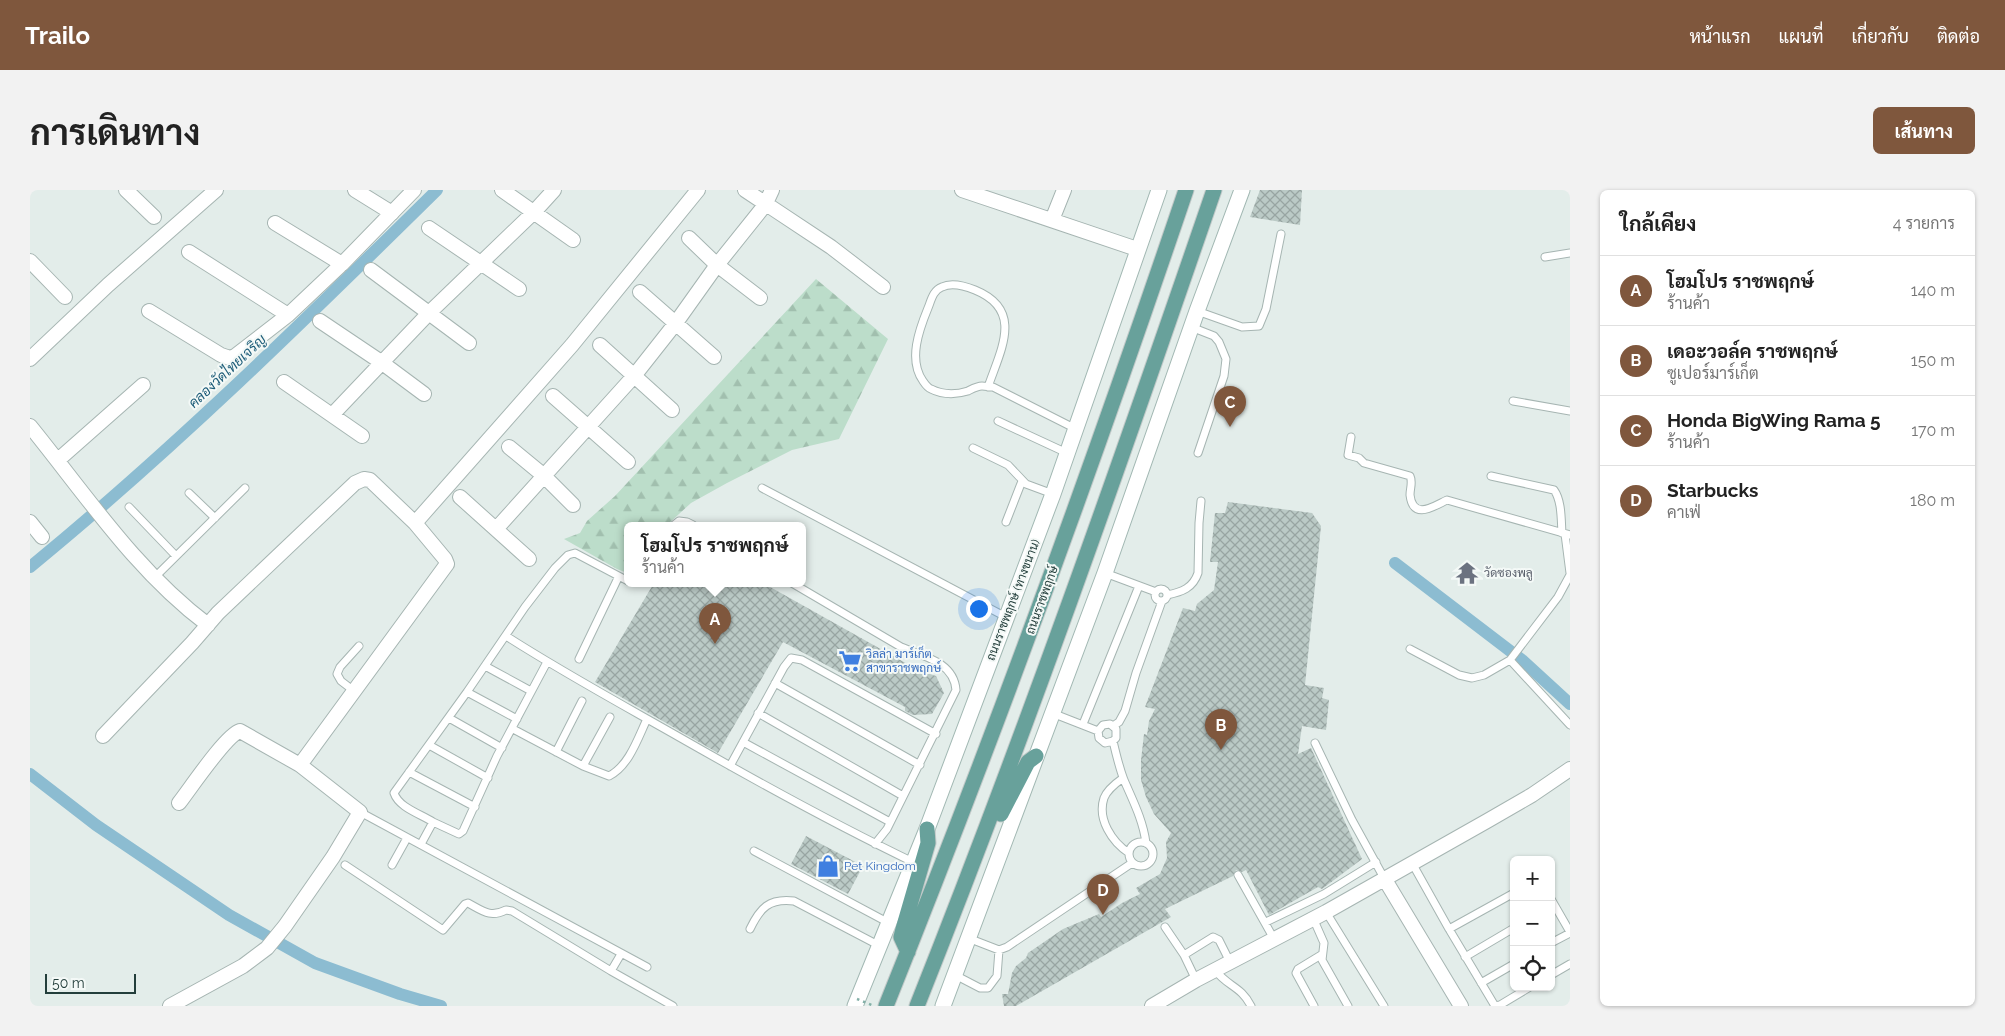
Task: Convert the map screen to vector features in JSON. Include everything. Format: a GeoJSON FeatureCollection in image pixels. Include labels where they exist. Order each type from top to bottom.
{"type":"FeatureCollection","features":[{"type":"Feature","properties":{"kind":"main road","name":"ถนนราชพฤกษ์"},"geometry":{"type":"LineString","coordinates":[[886,1006],[1013,682],[1121,380],[1186,190]]}},
{"type":"Feature","properties":{"kind":"main road"},"geometry":{"type":"LineString","coordinates":[[918,1006],[984,837],[1102,515],[1214,190]]}},
{"type":"Feature","properties":{"kind":"main road"},"geometry":{"type":"LineString","coordinates":[[943,1006],[1105,573],[1191,327],[1242,190]]}},
{"type":"Feature","properties":{"kind":"main road","name":"ถนนราชพฤกษ์ (ทางขนาน)"},"geometry":{"type":"LineString","coordinates":[[856,1002],[927,829],[1053,494],[1158,191]]}},
{"type":"Feature","properties":{"kind":"main road"},"geometry":{"type":"LineString","coordinates":[[984,837],[996,825],[1028,762],[1036,756]]}},
{"type":"Feature","properties":{"kind":"main road"},"geometry":{"type":"LineString","coordinates":[[908,952],[901,937],[902,928],[928,843],[927,829]]}},
{"type":"Feature","properties":{"kind":"street"},"geometry":{"type":"LineString","coordinates":[[126,190],[154,218]]}},
{"type":"Feature","properties":{"kind":"street"},"geometry":{"type":"LineString","coordinates":[[30,359],[108,284],[153,247],[216,190]]}},
{"type":"Feature","properties":{"kind":"street"},"geometry":{"type":"LineString","coordinates":[[355,190],[392,213]]}},
{"type":"Feature","properties":{"kind":"street"},"geometry":{"type":"LineString","coordinates":[[149,311],[222,355],[230,358],[236,356],[288,315],[342,264],[414,190]]}},
{"type":"Feature","properties":{"kind":"street"},"geometry":{"type":"LineString","coordinates":[[502,190],[573,240]]}},
{"type":"Feature","properties":{"kind":"street"},"geometry":{"type":"LineString","coordinates":[[332,415],[381,362],[482,264],[554,190]]}},
{"type":"Feature","properties":{"kind":"street"},"geometry":{"type":"LineString","coordinates":[[415,523],[572,345],[698,190]]}},
{"type":"Feature","properties":{"kind":"street"},"geometry":{"type":"LineString","coordinates":[[745,190],[831,247],[883,287]]}},
{"type":"Feature","properties":{"kind":"street"},"geometry":{"type":"LineString","coordinates":[[497,528],[634,376],[675,324],[717,265],[765,205],[772,190]]}},
{"type":"Feature","properties":{"kind":"street"},"geometry":{"type":"LineString","coordinates":[[962,190],[1137,249]]}},
{"type":"Feature","properties":{"kind":"street"},"geometry":{"type":"LineString","coordinates":[[1052,220],[1064,190]]}},
{"type":"Feature","properties":{"kind":"street"},"geometry":{"type":"LineString","coordinates":[[275,223],[342,264]]}},
{"type":"Feature","properties":{"kind":"street"},"geometry":{"type":"LineString","coordinates":[[429,228],[519,289]]}},
{"type":"Feature","properties":{"kind":"street"},"geometry":{"type":"LineString","coordinates":[[689,238],[717,265],[760,298]]}},
{"type":"Feature","properties":{"kind":"street"},"geometry":{"type":"LineString","coordinates":[[189,252],[288,315]]}},
{"type":"Feature","properties":{"kind":"street"},"geometry":{"type":"LineString","coordinates":[[30,261],[66,297]]}},
{"type":"Feature","properties":{"kind":"street"},"geometry":{"type":"LineString","coordinates":[[371,270],[469,343]]}},
{"type":"Feature","properties":{"kind":"street"},"geometry":{"type":"LineString","coordinates":[[640,292],[714,356]]}},
{"type":"Feature","properties":{"kind":"street"},"geometry":{"type":"LineString","coordinates":[[320,321],[424,394]]}},
{"type":"Feature","properties":{"kind":"street"},"geometry":{"type":"LineString","coordinates":[[600,345],[672,410]]}},
{"type":"Feature","properties":{"kind":"street"},"geometry":{"type":"LineString","coordinates":[[284,382],[362,436]]}},
{"type":"Feature","properties":{"kind":"street"},"geometry":{"type":"LineString","coordinates":[[58,460],[144,385]]}},
{"type":"Feature","properties":{"kind":"street"},"geometry":{"type":"LineString","coordinates":[[553,396],[628,462]]}},
{"type":"Feature","properties":{"kind":"street"},"geometry":{"type":"LineString","coordinates":[[30,426],[58,460],[91,506],[154,578],[166,591],[208,625]]}},
{"type":"Feature","properties":{"kind":"street"},"geometry":{"type":"LineString","coordinates":[[509,447],[543,476],[572,505]]}},
{"type":"Feature","properties":{"kind":"street"},"geometry":{"type":"LineString","coordinates":[[103,736],[218,613],[355,484],[364,479],[370,480],[415,523],[447,564],[300,765]]}},
{"type":"Feature","properties":{"kind":"street"},"geometry":{"type":"LineString","coordinates":[[460,497],[497,528],[529,559]]}},
{"type":"Feature","properties":{"kind":"street"},"geometry":{"type":"LineString","coordinates":[[30,522],[42,537]]}},
{"type":"Feature","properties":{"kind":"street"},"geometry":{"type":"LineString","coordinates":[[170,1006],[243,966],[267,948],[285,926],[342,843],[360,812],[300,765],[240,731],[235,732],[179,803]]}},
{"type":"Feature","properties":{"kind":"street"},"geometry":{"type":"LineString","coordinates":[[1152,1006],[1196,980],[1319,915],[1532,795],[1570,769]]}},
{"type":"Feature","properties":{"kind":"street"},"geometry":{"type":"LineString","coordinates":[[1384,878],[1461,1006]]}},
{"type":"Feature","properties":{"kind":"lane"},"geometry":{"type":"LineString","coordinates":[[1197,311],[1242,327],[1258,326],[1266,309],[1281,234]]}},
{"type":"Feature","properties":{"kind":"lane"},"geometry":{"type":"LineString","coordinates":[[1545,257],[1570,253]]}},
{"type":"Feature","properties":{"kind":"lane"},"geometry":{"type":"LineString","coordinates":[[988,387],[1006,328],[1003,311],[988,296],[970,288],[954,284],[942,287],[935,292],[918,331],[917,367],[920,376],[929,389],[950,395],[980,386],[988,387],[993,387],[1076,429]]}},
{"type":"Feature","properties":{"kind":"lane"},"geometry":{"type":"LineString","coordinates":[[1191,327],[1214,336],[1219,342],[1226,359],[1224,376],[1198,453]]}},
{"type":"Feature","properties":{"kind":"lane"},"geometry":{"type":"LineString","coordinates":[[1513,401],[1570,411]]}},
{"type":"Feature","properties":{"kind":"lane"},"geometry":{"type":"LineString","coordinates":[[998,421],[1067,454]]}},
{"type":"Feature","properties":{"kind":"lane"},"geometry":{"type":"LineString","coordinates":[[1350,436],[1348,455],[1362,459],[1364,463],[1410,476],[1412,480],[1410,494],[1413,505],[1417,508],[1424,510],[1435,508],[1447,500],[1566,534]]}},
{"type":"Feature","properties":{"kind":"lane"},"geometry":{"type":"LineString","coordinates":[[973,448],[1008,465],[1026,484],[1053,494]]}},
{"type":"Feature","properties":{"kind":"lane"},"geometry":{"type":"LineString","coordinates":[[1410,649],[1459,675],[1472,678],[1484,675],[1510,660],[1558,597],[1570,574],[1566,534],[1554,490],[1490,476]]}},
{"type":"Feature","properties":{"kind":"lane"},"geometry":{"type":"LineString","coordinates":[[1006,522],[1022,481]]}},
{"type":"Feature","properties":{"kind":"lane"},"geometry":{"type":"LineString","coordinates":[[154,578],[245,488]]}},
{"type":"Feature","properties":{"kind":"lane"},"geometry":{"type":"LineString","coordinates":[[762,488],[1006,617]]}},
{"type":"Feature","properties":{"kind":"lane"},"geometry":{"type":"LineString","coordinates":[[189,493],[215,518]]}},
{"type":"Feature","properties":{"kind":"lane"},"geometry":{"type":"LineString","coordinates":[[1113,726],[1125,711],[1136,673],[1162,601],[1167,598],[1167,595],[1182,592],[1195,580],[1198,573],[1199,523],[1202,501]]}},
{"type":"Feature","properties":{"kind":"lane"},"geometry":{"type":"LineString","coordinates":[[129,507],[176,556]]}},
{"type":"Feature","properties":{"kind":"lane"},"geometry":{"type":"LineString","coordinates":[[547,662],[502,748],[461,833],[451,832],[396,798],[394,793],[449,718],[525,607],[568,555],[575,553],[582,556],[624,580]]}},
{"type":"Feature","properties":{"kind":"lane"},"geometry":{"type":"LineString","coordinates":[[1105,573],[1156,592],[1161,589],[1167,595]]}},
{"type":"Feature","properties":{"kind":"lane"},"geometry":{"type":"LineString","coordinates":[[579,659],[618,578]]}},
{"type":"Feature","properties":{"kind":"lane"},"geometry":{"type":"LineString","coordinates":[[1083,724],[1139,586]]}},
{"type":"Feature","properties":{"kind":"lane"},"geometry":{"type":"LineString","coordinates":[[799,587],[901,647],[918,652],[952,673],[956,690],[920,765],[890,822],[875,844]]}},
{"type":"Feature","properties":{"kind":"lane"},"geometry":{"type":"LineString","coordinates":[[1156,592],[1156,598],[1162,601]]}},
{"type":"Feature","properties":{"kind":"lane"},"geometry":{"type":"LineString","coordinates":[[506,636],[547,662],[730,766],[875,844],[913,862]]}},
{"type":"Feature","properties":{"kind":"lane"},"geometry":{"type":"LineString","coordinates":[[354,691],[341,681],[337,674],[340,667],[359,646]]}},
{"type":"Feature","properties":{"kind":"lane"},"geometry":{"type":"LineString","coordinates":[[730,766],[758,713],[791,658],[802,660],[936,734]]}},
{"type":"Feature","properties":{"kind":"lane"},"geometry":{"type":"LineString","coordinates":[[1510,660],[1570,725]]}},
{"type":"Feature","properties":{"kind":"lane"},"geometry":{"type":"LineString","coordinates":[[485,666],[531,691]]}},
{"type":"Feature","properties":{"kind":"lane"},"geometry":{"type":"LineString","coordinates":[[775,683],[920,765]]}},
{"type":"Feature","properties":{"kind":"lane"},"geometry":{"type":"LineString","coordinates":[[467,692],[517,719]]}},
{"type":"Feature","properties":{"kind":"lane"},"geometry":{"type":"LineString","coordinates":[[556,752],[582,701]]}},
{"type":"Feature","properties":{"kind":"lane"},"geometry":{"type":"LineString","coordinates":[[758,713],[903,796]]}},
{"type":"Feature","properties":{"kind":"lane"},"geometry":{"type":"LineString","coordinates":[[1052,713],[1098,731]]}},
{"type":"Feature","properties":{"kind":"lane"},"geometry":{"type":"LineString","coordinates":[[583,766],[610,717]]}},
{"type":"Feature","properties":{"kind":"lane"},"geometry":{"type":"LineString","coordinates":[[449,718],[502,748]]}},
{"type":"Feature","properties":{"kind":"lane"},"geometry":{"type":"LineString","coordinates":[[512,729],[583,766],[609,776],[616,773],[625,763],[647,719]]}},
{"type":"Feature","properties":{"kind":"lane"},"geometry":{"type":"LineString","coordinates":[[1098,731],[1106,724],[1113,726],[1117,734],[1113,742],[1123,778],[1144,828],[1146,843],[1153,851],[1151,862],[1142,867],[1132,863]]}},
{"type":"Feature","properties":{"kind":"lane"},"geometry":{"type":"LineString","coordinates":[[1098,731],[1099,738],[1102,741],[1113,742]]}},
{"type":"Feature","properties":{"kind":"lane"},"geometry":{"type":"LineString","coordinates":[[742,742],[890,822]]}},
{"type":"Feature","properties":{"kind":"lane"},"geometry":{"type":"LineString","coordinates":[[1315,743],[1352,820],[1384,878]]}},
{"type":"Feature","properties":{"kind":"lane"},"geometry":{"type":"LineString","coordinates":[[429,745],[488,778]]}},
{"type":"Feature","properties":{"kind":"lane"},"geometry":{"type":"LineString","coordinates":[[409,772],[475,807]]}},
{"type":"Feature","properties":{"kind":"lane"},"geometry":{"type":"LineString","coordinates":[[1123,778],[1117,782],[1105,797],[1103,813],[1105,823],[1116,842],[1129,853],[1132,863]]}},
{"type":"Feature","properties":{"kind":"lane"},"geometry":{"type":"LineString","coordinates":[[360,812],[647,967]]}},
{"type":"Feature","properties":{"kind":"lane"},"geometry":{"type":"LineString","coordinates":[[421,844],[433,822]]}},
{"type":"Feature","properties":{"kind":"lane"},"geometry":{"type":"LineString","coordinates":[[392,865],[407,838]]}},
{"type":"Feature","properties":{"kind":"lane"},"geometry":{"type":"LineString","coordinates":[[1129,853],[1135,844],[1146,843]]}},
{"type":"Feature","properties":{"kind":"lane"},"geometry":{"type":"LineString","coordinates":[[754,851],[890,923]]}},
{"type":"Feature","properties":{"kind":"lane"},"geometry":{"type":"LineString","coordinates":[[1266,922],[1324,894],[1376,862]]}},
{"type":"Feature","properties":{"kind":"lane"},"geometry":{"type":"LineString","coordinates":[[1412,862],[1493,1004],[1498,1006],[1523,991]]}},
{"type":"Feature","properties":{"kind":"lane"},"geometry":{"type":"LineString","coordinates":[[968,938],[999,950],[1015,943],[1132,863]]}},
{"type":"Feature","properties":{"kind":"lane"},"geometry":{"type":"LineString","coordinates":[[345,865],[443,930],[468,903],[495,915],[506,910],[512,911],[673,1006]]}},
{"type":"Feature","properties":{"kind":"lane"},"geometry":{"type":"LineString","coordinates":[[1238,875],[1274,939]]}},
{"type":"Feature","properties":{"kind":"lane"},"geometry":{"type":"LineString","coordinates":[[1449,929],[1510,895]]}},
{"type":"Feature","properties":{"kind":"lane"},"geometry":{"type":"LineString","coordinates":[[750,930],[756,918],[771,902],[780,899],[794,901],[880,946]]}},
{"type":"Feature","properties":{"kind":"lane"},"geometry":{"type":"LineString","coordinates":[[1555,909],[1570,932],[1555,941]]}},
{"type":"Feature","properties":{"kind":"lane"},"geometry":{"type":"LineString","coordinates":[[1314,1006],[1296,973],[1298,969],[1321,955],[1325,947],[1319,915]]}},
{"type":"Feature","properties":{"kind":"lane"},"geometry":{"type":"LineString","coordinates":[[1319,915],[1384,1006]]}},
{"type":"Feature","properties":{"kind":"lane"},"geometry":{"type":"LineString","coordinates":[[1165,927],[1184,955],[1196,980]]}},
{"type":"Feature","properties":{"kind":"lane"},"geometry":{"type":"LineString","coordinates":[[1465,957],[1510,930]]}},
{"type":"Feature","properties":{"kind":"lane"},"geometry":{"type":"LineString","coordinates":[[1184,955],[1213,937],[1219,940],[1230,962]]}},
{"type":"Feature","properties":{"kind":"lane"},"geometry":{"type":"LineString","coordinates":[[955,975],[980,988],[988,988],[997,976],[999,950]]}},
{"type":"Feature","properties":{"kind":"lane"},"geometry":{"type":"LineString","coordinates":[[611,971],[621,954]]}},
{"type":"Feature","properties":{"kind":"lane"},"geometry":{"type":"LineString","coordinates":[[1321,955],[1323,963],[1348,1006]]}},
{"type":"Feature","properties":{"kind":"lane"},"geometry":{"type":"LineString","coordinates":[[1555,973],[1570,964]]}},
{"type":"Feature","properties":{"kind":"lane"},"geometry":{"type":"LineString","coordinates":[[1481,983],[1510,966]]}},
{"type":"Feature","properties":{"kind":"lane"},"geometry":{"type":"LineString","coordinates":[[1215,970],[1222,980],[1245,995],[1251,1006]]}},
{"type":"Feature","properties":{"kind":"path"},"geometry":{"type":"LineString","coordinates":[[856,1002],[874,1006]]}},
{"type":"Feature","properties":{"kind":"green space"},"geometry":{"type":"Polygon","coordinates":[[[816,279],[888,339],[839,439],[792,450],[691,503],[670,522],[624,522],[624,572],[564,539],[580,533],[587,521],[615,496],[816,279]]]}},
{"type":"Feature","properties":{"kind":"building"},"geometry":{"type":"Polygon","coordinates":[[[1260,190],[1302,190],[1300,225],[1250,217],[1260,190]]]}},
{"type":"Feature","properties":{"kind":"building"},"geometry":{"type":"Polygon","coordinates":[[[1228,502],[1312,513],[1321,526],[1305,685],[1324,688],[1322,698],[1329,700],[1326,730],[1302,726],[1298,754],[1311,748],[1362,859],[1322,889],[1318,887],[1269,915],[1246,870],[1242,872],[1236,870],[1233,876],[1165,909],[1171,917],[1016,1006],[1004,1006],[1002,994],[1008,994],[1012,973],[1016,966],[1026,958],[1028,953],[1063,929],[1099,914],[1101,917],[1140,894],[1136,888],[1160,874],[1167,858],[1166,842],[1171,833],[1154,814],[1141,780],[1144,734],[1147,735],[1149,721],[1155,709],[1145,707],[1183,608],[1195,611],[1197,604],[1214,590],[1218,562],[1210,562],[1215,513],[1225,513],[1228,502]]]}},
{"type":"Feature","properties":{"kind":"building"},"geometry":{"type":"Polygon","coordinates":[[[652,587],[770,587],[918,670],[936,676],[944,693],[932,714],[913,715],[905,711],[905,707],[783,642],[718,753],[595,682],[652,587]]]}},
{"type":"Feature","properties":{"kind":"building"},"geometry":{"type":"Polygon","coordinates":[[[806,836],[863,866],[848,894],[791,864],[806,836]]]}},
{"type":"Feature","properties":{"kind":"waterway","name":"คลองวัดไทยเจริญ"},"geometry":{"type":"LineString","coordinates":[[30,567],[187,431],[288,336],[437,190]]}},
{"type":"Feature","properties":{"kind":"waterway"},"geometry":{"type":"LineString","coordinates":[[1395,563],[1522,660],[1570,704]]}},
{"type":"Feature","properties":{"kind":"waterway"},"geometry":{"type":"LineString","coordinates":[[30,774],[96,825],[229,915],[315,963],[400,994],[441,1006]]}},
{"type":"Feature","properties":{"kind":"place","name":"Honda BigWing Rama 5"},"geometry":{"type":"Point","coordinates":[1230,427]}},
{"type":"Feature","properties":{"kind":"place","name":"วัดซองพลู"},"geometry":{"type":"Point","coordinates":[1467,573]}},
{"type":"Feature","properties":{"kind":"place","name":"โฮมโปร ราชพฤกษ์"},"geometry":{"type":"Point","coordinates":[715,644]}},
{"type":"Feature","properties":{"kind":"place","name":"วิลล่า มาร์เก็ต สาขาราชพฤกษ์"},"geometry":{"type":"Point","coordinates":[850,661]}},
{"type":"Feature","properties":{"kind":"place","name":"เดอะวอล์ค ราชพฤกษ์"},"geometry":{"type":"Point","coordinates":[1221,750]}},
{"type":"Feature","properties":{"kind":"place","name":"Pet Kingdom"},"geometry":{"type":"Point","coordinates":[828,866]}},
{"type":"Feature","properties":{"kind":"place","name":"Starbucks"},"geometry":{"type":"Point","coordinates":[1103,915]}}]}
